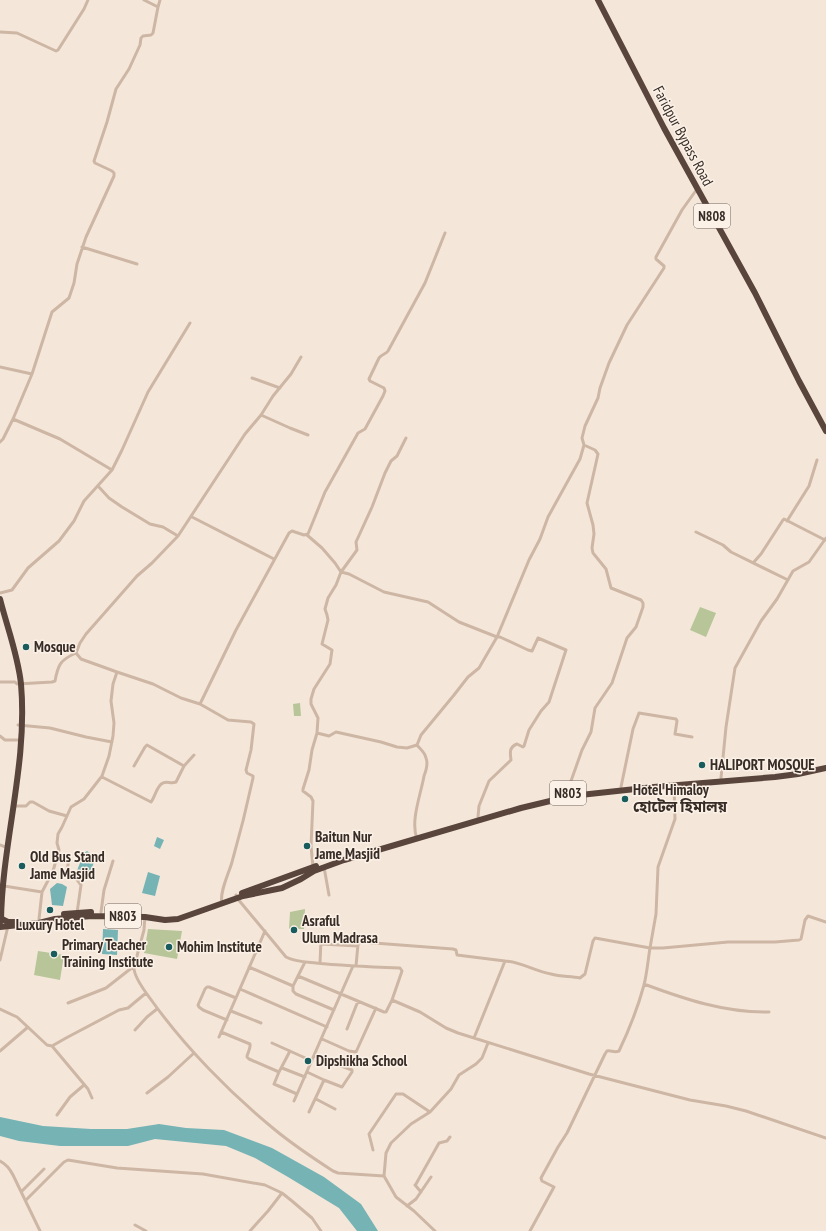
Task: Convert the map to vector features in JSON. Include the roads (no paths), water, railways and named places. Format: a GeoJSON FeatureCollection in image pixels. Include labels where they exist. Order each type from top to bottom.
{"type":"FeatureCollection","features":[{"type":"Feature","properties":{"kind":"highway","name":"Faridpur Bypass Road"},"geometry":{"type":"LineString","coordinates":[[598,0],[634,72],[755,293],[826,431]]}},
{"type":"Feature","properties":{"kind":"highway"},"geometry":{"type":"LineString","coordinates":[[0,599],[1,612],[11,644],[19,684],[20,725],[19,750],[12,806],[4,847],[1,875],[2,886]]}},
{"type":"Feature","properties":{"kind":"highway"},"geometry":{"type":"LineString","coordinates":[[19,750],[18,740],[20,725]]}},
{"type":"Feature","properties":{"kind":"highway","name":"N803"},"geometry":{"type":"LineString","coordinates":[[738,778],[790,772],[826,765]]}},
{"type":"Feature","properties":{"kind":"highway","name":"N803"},"geometry":{"type":"LineString","coordinates":[[237,896],[282,888],[301,880],[322,867],[478,817],[571,794],[717,779],[775,777],[826,768]]}},
{"type":"Feature","properties":{"kind":"highway","name":"N803"},"geometry":{"type":"LineString","coordinates":[[596,792],[621,787],[674,786],[717,779]]}},
{"type":"Feature","properties":{"kind":"highway","name":"N803"},"geometry":{"type":"LineString","coordinates":[[451,826],[520,806]]}},
{"type":"Feature","properties":{"kind":"highway"},"geometry":{"type":"LineString","coordinates":[[3,927],[0,919],[4,847]]}},
{"type":"Feature","properties":{"kind":"highway","name":"N803"},"geometry":{"type":"LineString","coordinates":[[0,919],[8,922],[39,921],[54,916],[101,912],[145,916],[165,920],[178,919],[267,884],[313,868],[322,867]]}},
{"type":"Feature","properties":{"kind":"highway","name":"N803"},"geometry":{"type":"LineString","coordinates":[[3,927],[55,919],[92,916],[145,916]]}},
{"type":"Feature","properties":{"kind":"street"},"geometry":{"type":"LineString","coordinates":[[0,32],[17,33],[58,50],[84,9],[88,0]]}},
{"type":"Feature","properties":{"kind":"street"},"geometry":{"type":"LineString","coordinates":[[144,0],[158,6]]}},
{"type":"Feature","properties":{"kind":"street"},"geometry":{"type":"LineString","coordinates":[[0,442],[13,419],[32,374],[52,312],[69,298],[82,247],[114,176],[112,171],[95,163],[94,161],[116,89],[129,69],[140,45],[141,38],[153,33],[160,0]]}},
{"type":"Feature","properties":{"kind":"street"},"geometry":{"type":"LineString","coordinates":[[417,745],[421,735],[468,676],[479,668],[497,637],[529,560],[558,497],[576,468],[584,445],[582,438],[585,426],[598,398],[609,363],[627,324],[664,268],[656,257],[682,210],[697,189]]}},
{"type":"Feature","properties":{"kind":"street"},"geometry":{"type":"LineString","coordinates":[[307,535],[325,492],[334,475],[358,433],[365,430],[383,396],[385,390],[384,387],[370,381],[369,379],[381,355],[387,353],[425,282],[445,233]]}},
{"type":"Feature","properties":{"kind":"street"},"geometry":{"type":"LineString","coordinates":[[82,247],[137,264]]}},
{"type":"Feature","properties":{"kind":"street"},"geometry":{"type":"LineString","coordinates":[[0,593],[12,590],[28,568],[59,540],[74,521],[84,501],[112,470],[154,383],[190,323]]}},
{"type":"Feature","properties":{"kind":"street"},"geometry":{"type":"LineString","coordinates":[[0,682],[15,682],[19,684],[54,682],[60,664],[64,659],[76,653],[86,634],[137,576],[178,536],[192,517],[245,434],[291,374],[301,357]]}},
{"type":"Feature","properties":{"kind":"street"},"geometry":{"type":"LineString","coordinates":[[0,367],[32,374]]}},
{"type":"Feature","properties":{"kind":"street"},"geometry":{"type":"LineString","coordinates":[[252,378],[280,388]]}},
{"type":"Feature","properties":{"kind":"street"},"geometry":{"type":"LineString","coordinates":[[261,415],[308,435]]}},
{"type":"Feature","properties":{"kind":"street"},"geometry":{"type":"LineString","coordinates":[[13,419],[60,439],[112,470]]}},
{"type":"Feature","properties":{"kind":"street"},"geometry":{"type":"LineString","coordinates":[[313,868],[311,846],[313,801],[311,797],[303,791],[303,789],[309,770],[312,750],[317,733],[318,720],[311,704],[311,700],[314,689],[330,664],[332,650],[322,644],[328,620],[325,609],[328,598],[336,585],[341,572],[357,550],[356,542],[370,513],[385,473],[391,461],[397,456],[406,438]]}},
{"type":"Feature","properties":{"kind":"street"},"geometry":{"type":"LineString","coordinates":[[571,794],[571,781],[582,750],[591,732],[595,708],[612,682],[627,638],[636,627],[643,607],[641,600],[611,588],[606,569],[593,553],[593,525],[587,503],[598,454],[595,450],[584,445]]}},
{"type":"Feature","properties":{"kind":"street"},"geometry":{"type":"LineString","coordinates":[[787,521],[809,486],[817,460]]}},
{"type":"Feature","properties":{"kind":"street"},"geometry":{"type":"LineString","coordinates":[[98,486],[109,498],[122,507],[150,524],[163,527],[178,536]]}},
{"type":"Feature","properties":{"kind":"street"},"geometry":{"type":"LineString","coordinates":[[192,517],[274,559]]}},
{"type":"Feature","properties":{"kind":"street"},"geometry":{"type":"LineString","coordinates":[[717,779],[735,668],[761,621],[777,600],[793,571],[809,562],[825,539],[787,521],[781,521],[761,554],[753,563]]}},
{"type":"Feature","properties":{"kind":"street"},"geometry":{"type":"LineString","coordinates":[[200,704],[233,635],[290,532],[307,535],[322,548],[341,572],[349,574],[384,592],[428,602],[459,622],[500,637],[531,651],[539,638],[566,650],[549,702],[529,730],[524,746],[523,747],[517,744],[512,747],[510,750],[510,760],[489,781],[479,806],[478,817]]}},
{"type":"Feature","properties":{"kind":"street"},"geometry":{"type":"LineString","coordinates":[[696,532],[723,545],[731,552],[788,580]]}},
{"type":"Feature","properties":{"kind":"street"},"geometry":{"type":"LineString","coordinates":[[76,653],[81,659],[153,684],[181,698],[200,704],[228,720],[251,722],[254,724],[251,750],[246,770],[246,773],[251,775],[253,778],[232,863],[221,896],[221,902]]}},
{"type":"Feature","properties":{"kind":"street"},"geometry":{"type":"LineString","coordinates":[[39,921],[42,892],[60,850],[57,839],[66,816],[70,807],[84,799],[102,777],[109,756],[114,723],[111,701],[113,684],[117,672]]}},
{"type":"Feature","properties":{"kind":"street"},"geometry":{"type":"LineString","coordinates":[[621,787],[633,729],[639,713],[676,719],[675,734],[692,736]]}},
{"type":"Feature","properties":{"kind":"street"},"geometry":{"type":"LineString","coordinates":[[20,725],[55,729],[112,742]]}},
{"type":"Feature","properties":{"kind":"street"},"geometry":{"type":"LineString","coordinates":[[317,733],[329,736],[336,732],[344,733],[397,747],[407,748],[417,745]]}},
{"type":"Feature","properties":{"kind":"street"},"geometry":{"type":"LineString","coordinates":[[0,736],[5,740],[18,740]]}},
{"type":"Feature","properties":{"kind":"street"},"geometry":{"type":"LineString","coordinates":[[134,766],[147,745],[184,766]]}},
{"type":"Feature","properties":{"kind":"street"},"geometry":{"type":"LineString","coordinates":[[416,837],[415,823],[417,805],[426,771],[427,758],[417,745]]}},
{"type":"Feature","properties":{"kind":"street"},"geometry":{"type":"LineString","coordinates":[[102,777],[151,802],[160,785],[166,782],[170,784],[176,782],[184,766],[194,755]]}},
{"type":"Feature","properties":{"kind":"street"},"geometry":{"type":"LineString","coordinates":[[530,1231],[554,1187],[542,1181],[541,1178],[567,1133],[607,1051],[618,1051],[631,1023],[644,984],[656,914],[658,867],[675,819],[674,786]]}},
{"type":"Feature","properties":{"kind":"street"},"geometry":{"type":"LineString","coordinates":[[12,806],[26,806],[30,802],[33,802],[50,811],[66,816]]}},
{"type":"Feature","properties":{"kind":"street"},"geometry":{"type":"LineString","coordinates":[[69,859],[67,870],[81,885],[77,913]]}},
{"type":"Feature","properties":{"kind":"street"},"geometry":{"type":"LineString","coordinates":[[101,912],[104,890],[112,861]]}},
{"type":"Feature","properties":{"kind":"street"},"geometry":{"type":"LineString","coordinates":[[322,867],[328,895]]}},
{"type":"Feature","properties":{"kind":"street"},"geometry":{"type":"LineString","coordinates":[[2,886],[42,892]]}},
{"type":"Feature","properties":{"kind":"street"},"geometry":{"type":"LineString","coordinates":[[237,896],[286,957],[305,962],[400,968],[402,971],[392,1000],[386,1012],[298,976]]}},
{"type":"Feature","properties":{"kind":"street"},"geometry":{"type":"LineString","coordinates":[[145,916],[144,930],[134,967],[134,973],[157,1009],[194,1053],[238,1098],[274,1129],[295,1146],[333,1171],[384,1176]]}},
{"type":"Feature","properties":{"kind":"street"},"geometry":{"type":"LineString","coordinates":[[294,1101],[341,994],[355,966],[358,944],[361,942],[453,949],[456,950],[458,955],[512,962],[552,975],[580,978],[585,974],[595,938],[650,948],[728,942],[775,942],[799,940],[802,936],[807,916],[826,922]]}},
{"type":"Feature","properties":{"kind":"street"},"geometry":{"type":"LineString","coordinates":[[0,960],[3,927]]}},
{"type":"Feature","properties":{"kind":"street"},"geometry":{"type":"LineString","coordinates":[[219,1037],[265,931]]}},
{"type":"Feature","properties":{"kind":"street"},"geometry":{"type":"LineString","coordinates":[[320,963],[321,940]]}},
{"type":"Feature","properties":{"kind":"street"},"geometry":{"type":"LineString","coordinates":[[321,944],[358,946]]}},
{"type":"Feature","properties":{"kind":"street"},"geometry":{"type":"LineString","coordinates":[[474,1038],[505,961]]}},
{"type":"Feature","properties":{"kind":"street"},"geometry":{"type":"LineString","coordinates":[[305,962],[293,986],[293,991],[296,994],[334,1010]]}},
{"type":"Feature","properties":{"kind":"street"},"geometry":{"type":"LineString","coordinates":[[68,1003],[106,988],[134,967]]}},
{"type":"Feature","properties":{"kind":"street"},"geometry":{"type":"LineString","coordinates":[[249,967],[293,986]]}},
{"type":"Feature","properties":{"kind":"street"},"geometry":{"type":"LineString","coordinates":[[644,984],[688,1000],[711,1006],[741,1011],[769,1012]]}},
{"type":"Feature","properties":{"kind":"street"},"geometry":{"type":"LineString","coordinates":[[227,1020],[203,1010],[198,1005],[207,987],[236,998]]}},
{"type":"Feature","properties":{"kind":"street"},"geometry":{"type":"LineString","coordinates":[[240,990],[327,1027]]}},
{"type":"Feature","properties":{"kind":"street"},"geometry":{"type":"LineString","coordinates":[[52,1046],[119,1010],[128,1008],[146,993]]}},
{"type":"Feature","properties":{"kind":"street"},"geometry":{"type":"LineString","coordinates":[[392,1000],[420,1012],[446,1028],[488,1043],[595,1075],[690,1100],[746,1111],[826,1138]]}},
{"type":"Feature","properties":{"kind":"street"},"geometry":{"type":"LineString","coordinates":[[347,1029],[358,1001]]}},
{"type":"Feature","properties":{"kind":"street"},"geometry":{"type":"LineString","coordinates":[[322,1039],[349,1051],[356,1052],[376,1008]]}},
{"type":"Feature","properties":{"kind":"street"},"geometry":{"type":"LineString","coordinates":[[0,1009],[17,1017],[47,1045],[52,1046],[88,1090],[92,1098]]}},
{"type":"Feature","properties":{"kind":"street"},"geometry":{"type":"LineString","coordinates":[[135,1030],[157,1009]]}},
{"type":"Feature","properties":{"kind":"street"},"geometry":{"type":"LineString","coordinates":[[230,1010],[261,1023]]}},
{"type":"Feature","properties":{"kind":"street"},"geometry":{"type":"LineString","coordinates":[[0,1051],[28,1027]]}},
{"type":"Feature","properties":{"kind":"street"},"geometry":{"type":"LineString","coordinates":[[221,1032],[250,1044],[247,1057],[249,1059],[279,1072]]}},
{"type":"Feature","properties":{"kind":"street"},"geometry":{"type":"LineString","coordinates":[[272,1043],[312,1062]]}},
{"type":"Feature","properties":{"kind":"street"},"geometry":{"type":"LineString","coordinates":[[435,1231],[430,1225],[396,1197],[384,1176],[386,1153],[391,1142],[411,1124],[430,1112],[451,1089],[459,1075],[476,1064],[482,1058],[488,1043]]}},
{"type":"Feature","properties":{"kind":"street"},"geometry":{"type":"LineString","coordinates":[[290,1051],[274,1084],[297,1094]]}},
{"type":"Feature","properties":{"kind":"street"},"geometry":{"type":"LineString","coordinates":[[147,1093],[168,1077],[194,1053]]}},
{"type":"Feature","properties":{"kind":"street"},"geometry":{"type":"LineString","coordinates":[[307,1072],[342,1087],[352,1072],[352,1070],[314,1056]]}},
{"type":"Feature","properties":{"kind":"street"},"geometry":{"type":"LineString","coordinates":[[282,1068],[305,1077]]}},
{"type":"Feature","properties":{"kind":"street"},"geometry":{"type":"LineString","coordinates":[[309,1112],[324,1080]]}},
{"type":"Feature","properties":{"kind":"street"},"geometry":{"type":"LineString","coordinates":[[57,1115],[70,1097],[84,1085]]}},
{"type":"Feature","properties":{"kind":"street"},"geometry":{"type":"LineString","coordinates":[[373,1150],[369,1134],[396,1094],[403,1094],[430,1112]]}},
{"type":"Feature","properties":{"kind":"street"},"geometry":{"type":"LineString","coordinates":[[316,1099],[335,1109]]}},
{"type":"Feature","properties":{"kind":"street"},"geometry":{"type":"LineString","coordinates":[[421,1192],[415,1185],[439,1143],[447,1142],[450,1137]]}},
{"type":"Feature","properties":{"kind":"street"},"geometry":{"type":"LineString","coordinates":[[26,1200],[64,1162],[68,1160],[117,1168],[203,1174],[265,1185],[282,1193],[312,1218],[321,1231]]}},
{"type":"Feature","properties":{"kind":"street"},"geometry":{"type":"LineString","coordinates":[[0,1161],[4,1162],[14,1175],[40,1231]]}},
{"type":"Feature","properties":{"kind":"street"},"geometry":{"type":"LineString","coordinates":[[22,1191],[44,1169]]}},
{"type":"Feature","properties":{"kind":"street"},"geometry":{"type":"LineString","coordinates":[[407,1206],[416,1199],[431,1177]]}},
{"type":"Feature","properties":{"kind":"street"},"geometry":{"type":"LineString","coordinates":[[250,1231],[268,1212],[282,1193]]}},
{"type":"Feature","properties":{"kind":"street"},"geometry":{"type":"LineString","coordinates":[[135,1225],[146,1231]]}},
{"type":"Feature","properties":{"kind":"water"},"geometry":{"type":"Polygon","coordinates":[[[157,837],[164,840],[160,849],[154,846],[157,837]]]}},
{"type":"Feature","properties":{"kind":"water"},"geometry":{"type":"Polygon","coordinates":[[[87,851],[96,857],[88,878],[81,877],[76,873],[84,853],[87,851]]]}},
{"type":"Feature","properties":{"kind":"water"},"geometry":{"type":"Polygon","coordinates":[[[148,872],[160,876],[155,896],[142,893],[148,872]]]}},
{"type":"Feature","properties":{"kind":"water"},"geometry":{"type":"Polygon","coordinates":[[[57,883],[67,887],[63,906],[52,905],[50,889],[57,883]]]}},
{"type":"Feature","properties":{"kind":"water"},"geometry":{"type":"Polygon","coordinates":[[[103,929],[118,930],[117,955],[102,954],[103,929]]]}},
{"type":"Feature","properties":{"kind":"water"},"geometry":{"type":"Polygon","coordinates":[[[0,1117],[43,1126],[91,1129],[127,1129],[159,1124],[186,1128],[224,1130],[272,1148],[324,1177],[361,1204],[378,1231],[357,1231],[339,1208],[255,1158],[226,1146],[155,1139],[128,1146],[60,1146],[19,1141],[0,1136],[0,1117]]]}},
{"type":"Feature","properties":{"kind":"place","name":"Mosque"},"geometry":{"type":"Point","coordinates":[26,647]}},
{"type":"Feature","properties":{"kind":"place","name":"HALIPORT MOSQUE"},"geometry":{"type":"Point","coordinates":[702,765]}},
{"type":"Feature","properties":{"kind":"place","name":"Hotel Himaloy হোটেল হিমালয়"},"geometry":{"type":"Point","coordinates":[625,799]}},
{"type":"Feature","properties":{"kind":"place","name":"Baitun Nur Jame Masjid"},"geometry":{"type":"Point","coordinates":[307,846]}},
{"type":"Feature","properties":{"kind":"place","name":"Old Bus Stand Jame Masjid"},"geometry":{"type":"Point","coordinates":[22,866]}},
{"type":"Feature","properties":{"kind":"place","name":"Luxury Hotel"},"geometry":{"type":"Point","coordinates":[50,910]}},
{"type":"Feature","properties":{"kind":"place","name":"Asraful Ulum Madrasa"},"geometry":{"type":"Point","coordinates":[294,930]}},
{"type":"Feature","properties":{"kind":"place","name":"Mohim Institute"},"geometry":{"type":"Point","coordinates":[169,947]}},
{"type":"Feature","properties":{"kind":"place","name":"Primary Teacher Training Institute"},"geometry":{"type":"Point","coordinates":[54,954]}},
{"type":"Feature","properties":{"kind":"place","name":"Dipshikha School"},"geometry":{"type":"Point","coordinates":[308,1061]}}]}
